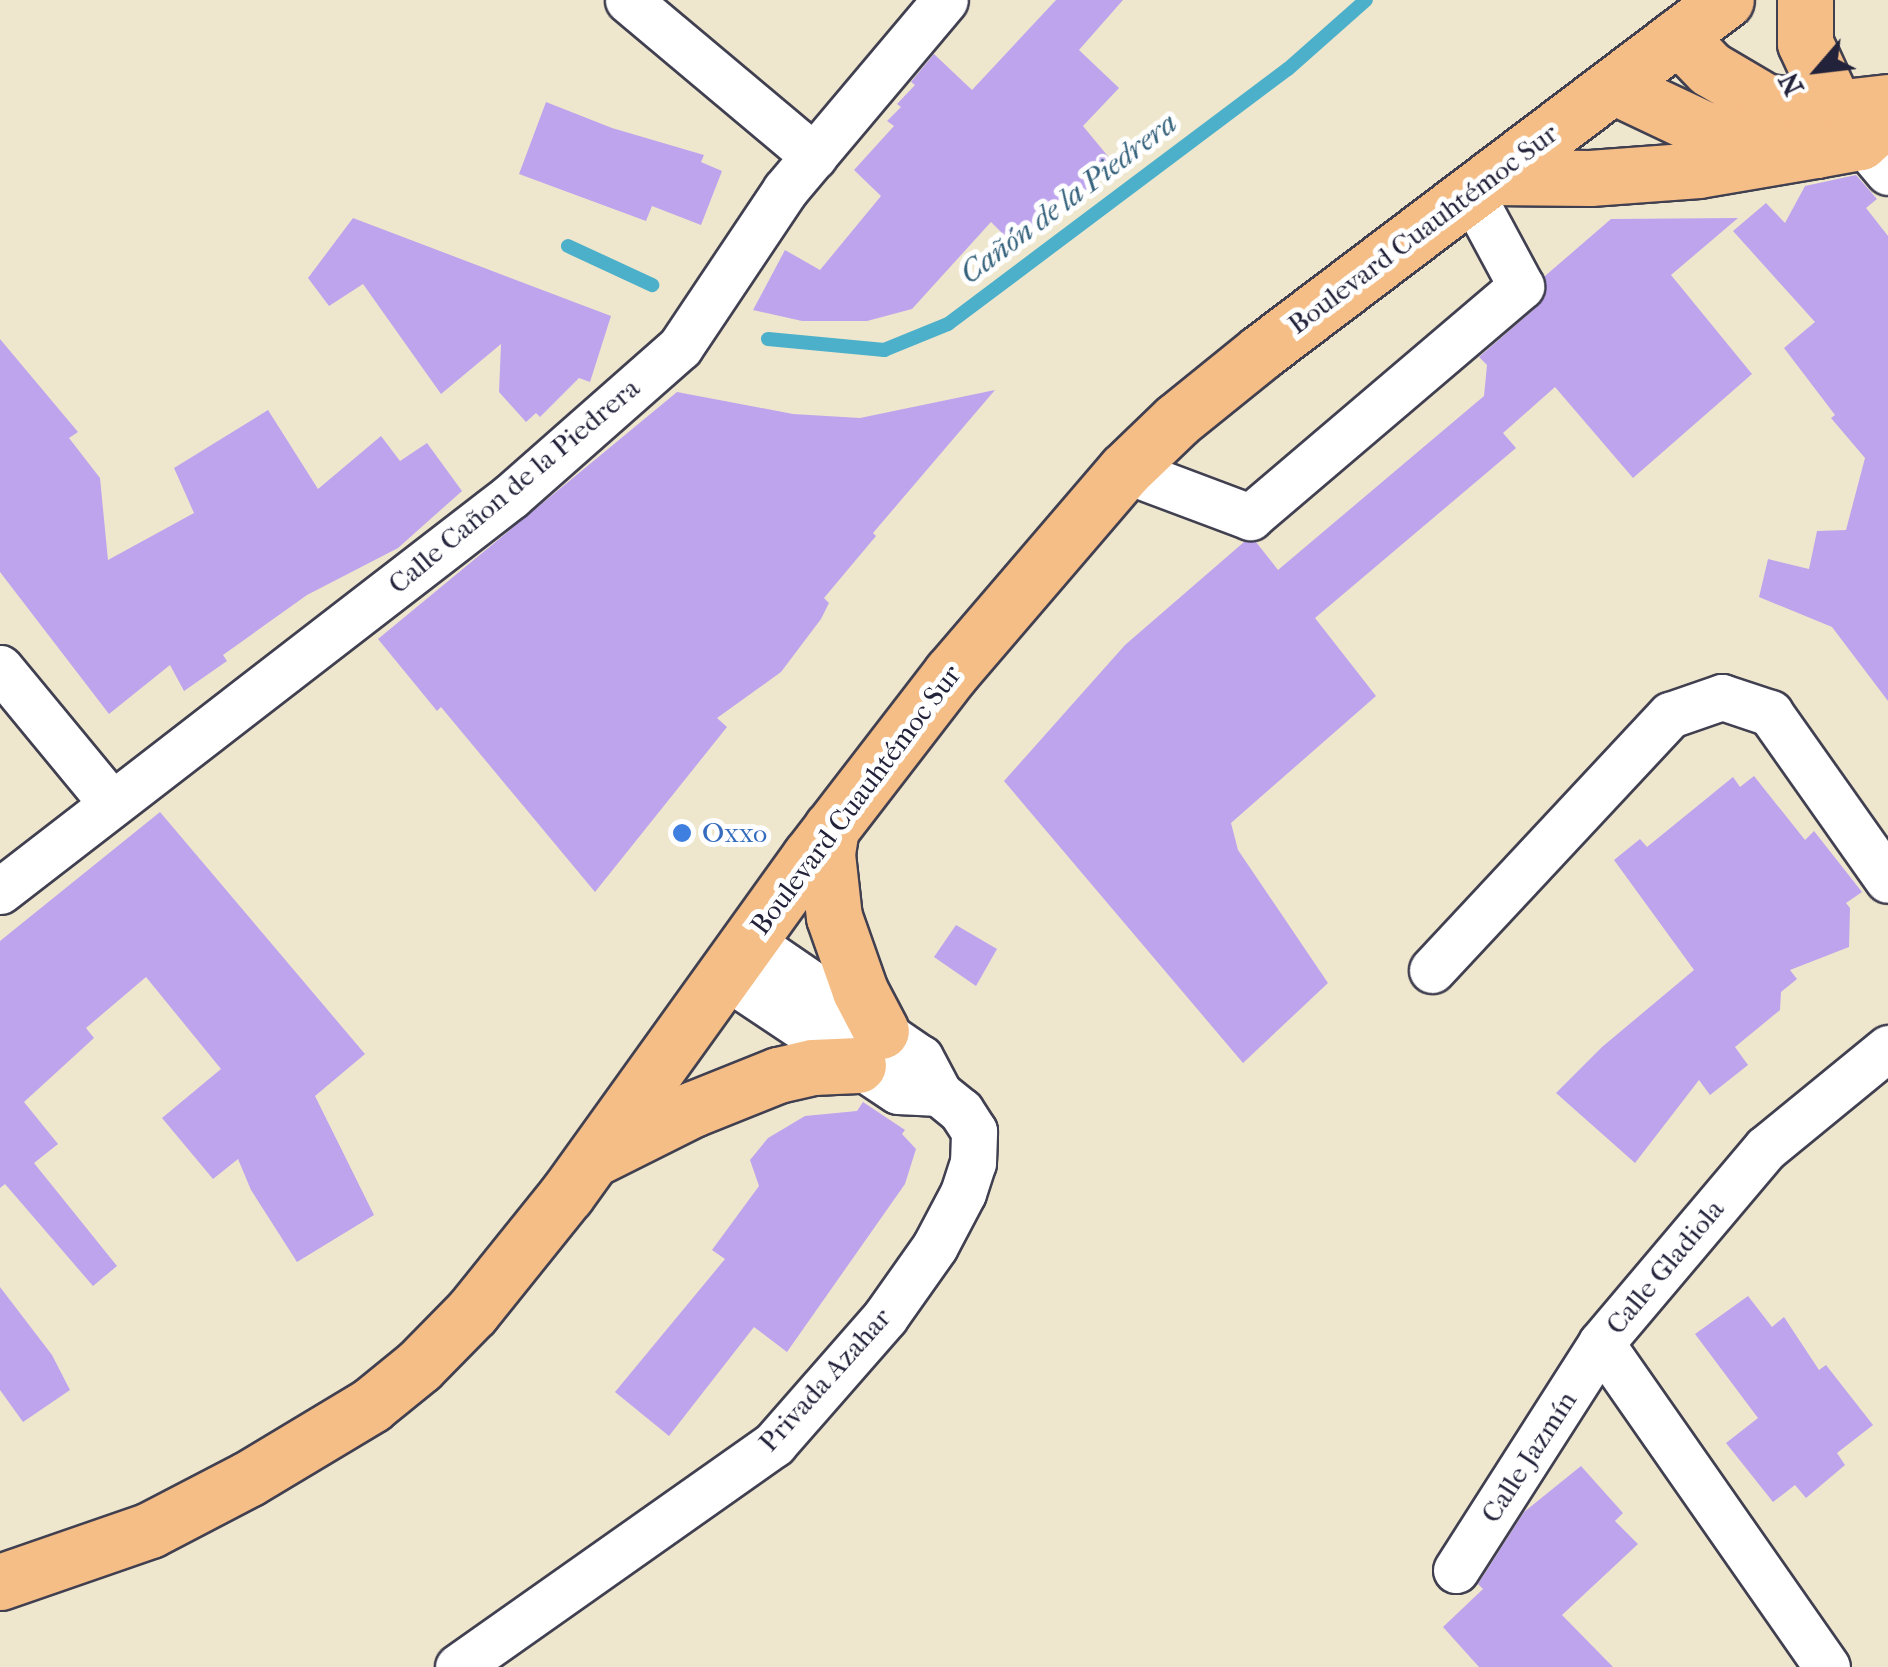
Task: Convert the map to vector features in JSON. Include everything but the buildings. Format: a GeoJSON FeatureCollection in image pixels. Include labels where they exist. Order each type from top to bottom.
{"type":"FeatureCollection","features":[{"type":"Feature","properties":{"kind":"main road","name":"Boulevard Cuauhtémoc Sur"},"geometry":{"type":"LineString","coordinates":[[0,1582],[150,1530],[248,1480],[372,1406],[420,1366],[472,1312],[592,1160],[831,828],[951,673],[1125,470],[1177,420],[1261,352],[1726,0]]}},
{"type":"Feature","properties":{"kind":"main road"},"geometry":{"type":"LineString","coordinates":[[1805,0],[1806,42],[1862,132]]}},
{"type":"Feature","properties":{"kind":"main road"},"geometry":{"type":"LineString","coordinates":[[1678,36],[1710,69],[1766,102],[1862,132]]}},
{"type":"Feature","properties":{"kind":"main road"},"geometry":{"type":"LineString","coordinates":[[1614,86],[1660,111],[1747,144],[1862,132]]}},
{"type":"Feature","properties":{"kind":"main road"},"geometry":{"type":"LineString","coordinates":[[1481,185],[1699,170],[1862,132]]}},
{"type":"Feature","properties":{"kind":"main road"},"geometry":{"type":"LineString","coordinates":[[592,1160],[693,1109],[778,1075],[869,1048],[834,917],[826,854],[831,828]]}},
{"type":"Feature","properties":{"kind":"street"},"geometry":{"type":"LineString","coordinates":[[628,0],[814,156]]}},
{"type":"Feature","properties":{"kind":"street","name":"Calle Cañon de la Piedrera"},"geometry":{"type":"LineString","coordinates":[[0,891],[511,496],[680,346],[785,190],[945,0]]}},
{"type":"Feature","properties":{"kind":"street"},"geometry":{"type":"LineString","coordinates":[[1125,470],[1250,517],[1522,286],[1481,185]]}},
{"type":"Feature","properties":{"kind":"street"},"geometry":{"type":"LineString","coordinates":[[0,668],[112,804]]}},
{"type":"Feature","properties":{"kind":"street"},"geometry":{"type":"LineString","coordinates":[[1432,970],[1670,715],[1722,698],[1770,714],[1888,880]]}},
{"type":"Feature","properties":{"kind":"street","name":"Privada Azahar"},"geometry":{"type":"LineString","coordinates":[[458,1667],[774,1444],[885,1317],[935,1246],[973,1163],[974,1130],[961,1111],[940,1093],[898,1091],[869,1048],[736,958]]}},
{"type":"Feature","properties":{"kind":"street","name":"Calle Gladiola"},"geometry":{"type":"LineString","coordinates":[[1827,1667],[1601,1344],[1766,1148],[1888,1048]]}},
{"type":"Feature","properties":{"kind":"street","name":"Calle Jazmín"},"geometry":{"type":"LineString","coordinates":[[1456,1570],[1601,1344]]}},
{"type":"Feature","properties":{"kind":"waterway","name":"Cañón de la Piedrera"},"geometry":{"type":"LineString","coordinates":[[768,339],[884,350],[948,324],[1288,69],[1366,0]]}},
{"type":"Feature","properties":{"kind":"waterway","name":"Cañón de la Piedrera"},"geometry":{"type":"LineString","coordinates":[[568,246],[652,285]]}},
{"type":"Feature","properties":{"kind":"place","name":"Oxxo"},"geometry":{"type":"Point","coordinates":[682,833]}}]}
